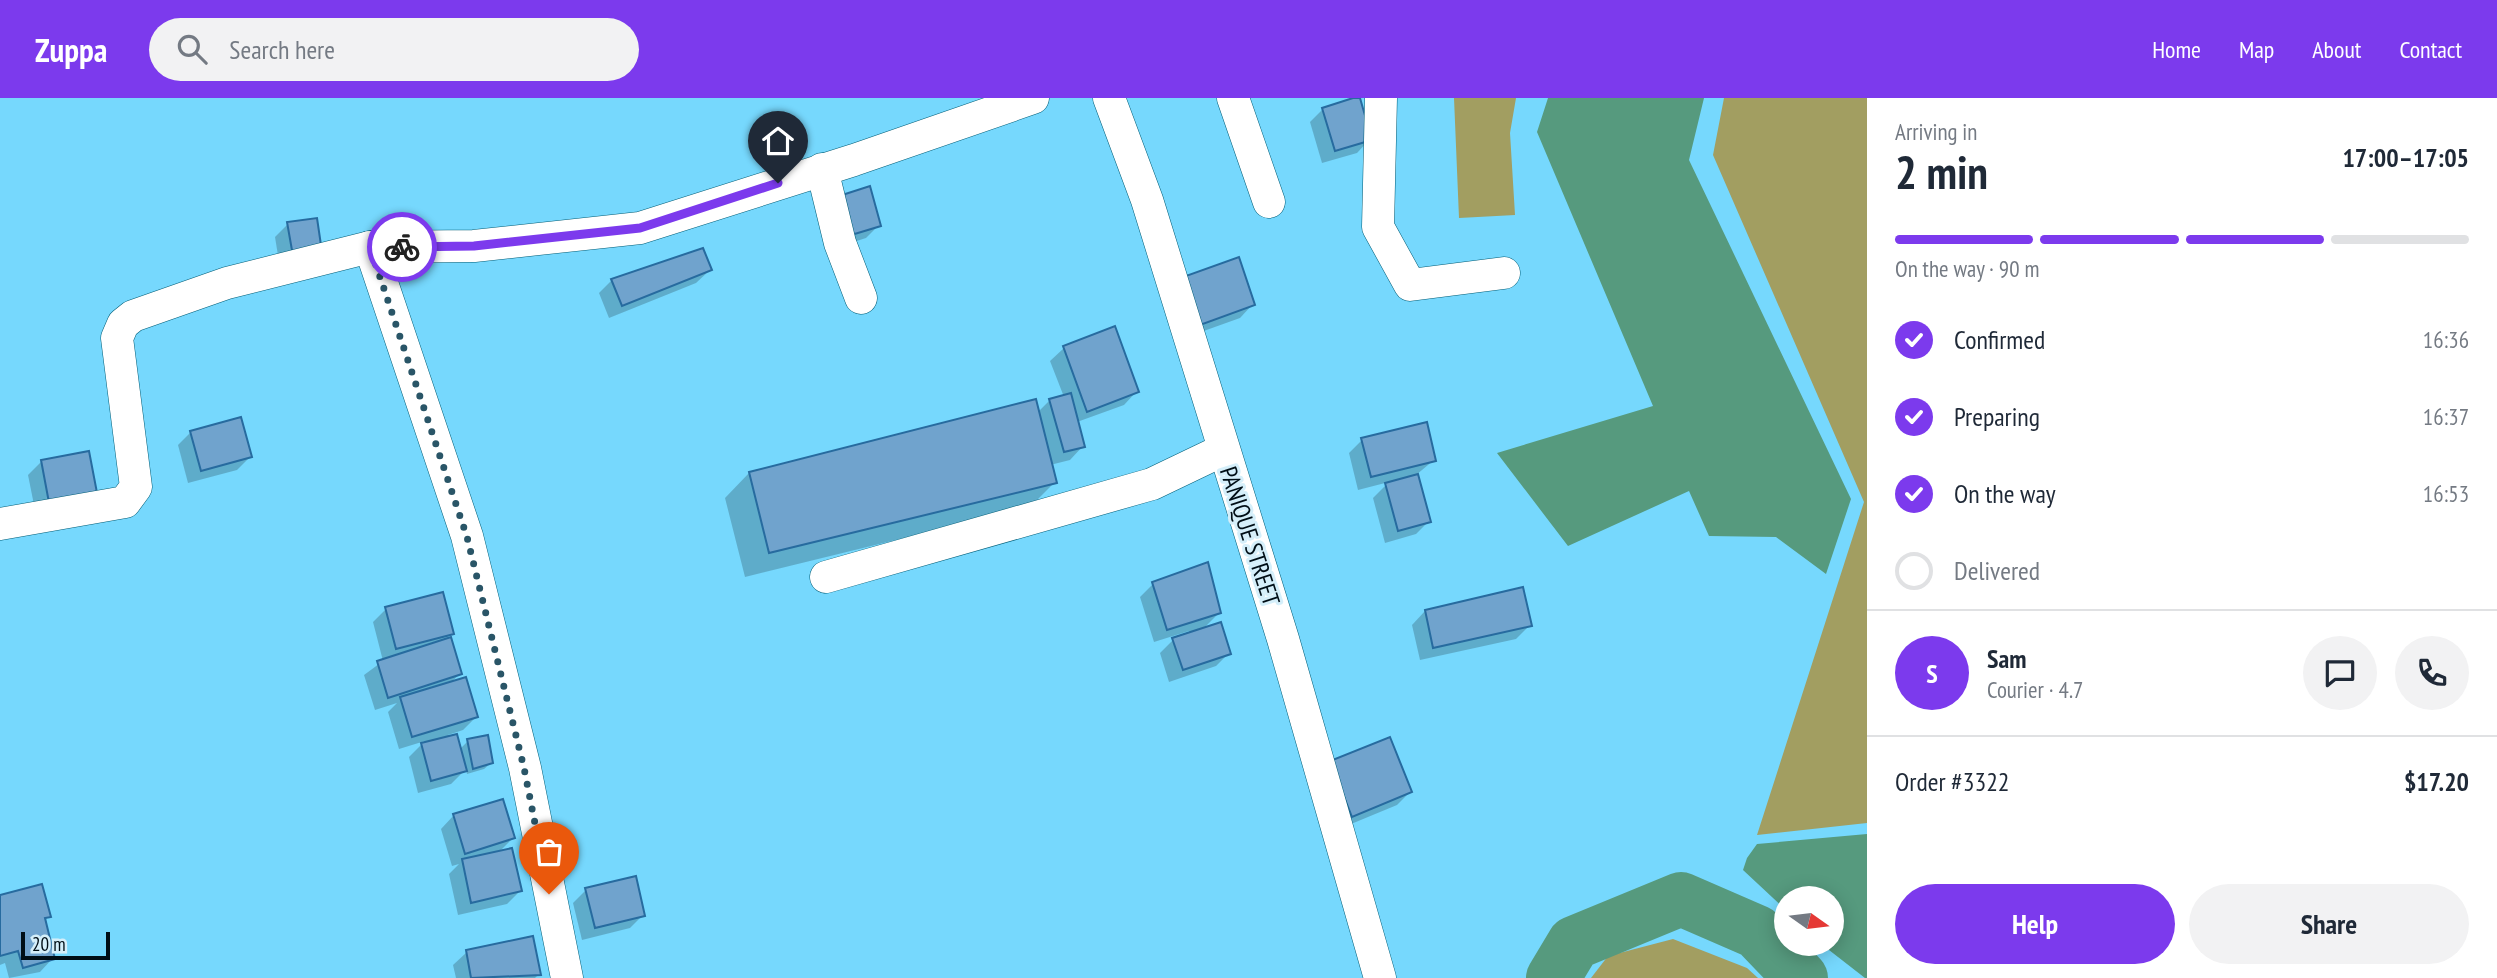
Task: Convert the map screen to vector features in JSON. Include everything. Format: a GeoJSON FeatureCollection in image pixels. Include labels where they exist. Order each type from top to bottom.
{"type":"FeatureCollection","features":[{"type":"Feature","properties":{"kind":"street"},"geometry":{"type":"LineString","coordinates":[[0,524],[125,502],[132,496],[136,487],[117,338],[123,324],[133,316],[227,284],[370,247],[474,246],[640,228],[1033,98]]}},
{"type":"Feature","properties":{"kind":"street"},"geometry":{"type":"LineString","coordinates":[[1233,98],[1269,202]]}},
{"type":"Feature","properties":{"kind":"street"},"geometry":{"type":"LineString","coordinates":[[1381,98],[1378,228],[1410,285],[1504,273]]}},
{"type":"Feature","properties":{"kind":"street","name":"PANIQUE STREET"},"geometry":{"type":"LineString","coordinates":[[1111,99],[1147,200],[1283,639],[1380,978]]}},
{"type":"Feature","properties":{"kind":"street"},"geometry":{"type":"LineString","coordinates":[[822,169],[840,243],[861,298]]}},
{"type":"Feature","properties":{"kind":"street"},"geometry":{"type":"LineString","coordinates":[[370,247],[467,537],[524,768],[567,978]]}},
{"type":"Feature","properties":{"kind":"street"},"geometry":{"type":"LineString","coordinates":[[826,577],[1152,484],[1223,450]]}},
{"type":"Feature","properties":{"kind":"shaded area"},"geometry":{"type":"Polygon","coordinates":[[[1454,98],[1516,98],[1510,133],[1515,215],[1459,218],[1454,98]]]}},
{"type":"Feature","properties":{"kind":"shaded area"},"geometry":{"type":"Polygon","coordinates":[[[1548,98],[1704,98],[1689,160],[1851,499],[1826,574],[1776,537],[1709,536],[1689,491],[1568,546],[1497,453],[1653,406],[1537,132],[1548,98]]]}},
{"type":"Feature","properties":{"kind":"shaded area"},"geometry":{"type":"Polygon","coordinates":[[[1724,98],[1867,98],[1867,823],[1757,835],[1864,502],[1713,155],[1724,98]]]}},
{"type":"Feature","properties":{"kind":"shaded area"},"geometry":{"type":"Polygon","coordinates":[[[1867,834],[1867,978],[1837,956],[1844,956],[1844,886],[1774,886],[1774,899],[1743,870],[1747,858],[1757,844],[1867,834]]]}},
{"type":"Feature","properties":{"kind":"shaded area"},"geometry":{"type":"Polygon","coordinates":[[[1673,939],[1747,968],[1758,978],[1591,978],[1608,956],[1673,939]]]}},
{"type":"Feature","properties":{"kind":"building"},"geometry":{"type":"Polygon","coordinates":[[[1360,98],[1372,140],[1335,151],[1322,108],[1360,98]]]}},
{"type":"Feature","properties":{"kind":"building"},"geometry":{"type":"Polygon","coordinates":[[[870,186],[881,226],[848,236],[836,197],[870,186]]]}},
{"type":"Feature","properties":{"kind":"building"},"geometry":{"type":"Polygon","coordinates":[[[317,218],[322,252],[293,256],[287,222],[317,218]]]}},
{"type":"Feature","properties":{"kind":"building"},"geometry":{"type":"Polygon","coordinates":[[[703,248],[712,270],[622,306],[611,279],[703,248]]]}},
{"type":"Feature","properties":{"kind":"building"},"geometry":{"type":"Polygon","coordinates":[[[1239,257],[1255,305],[1200,325],[1183,277],[1239,257]]]}},
{"type":"Feature","properties":{"kind":"building"},"geometry":{"type":"Polygon","coordinates":[[[1115,326],[1139,392],[1087,412],[1063,346],[1115,326]]]}},
{"type":"Feature","properties":{"kind":"building"},"geometry":{"type":"Polygon","coordinates":[[[1071,393],[1085,447],[1064,452],[1049,399],[1071,393]]]}},
{"type":"Feature","properties":{"kind":"building"},"geometry":{"type":"Polygon","coordinates":[[[1036,399],[1057,483],[769,553],[749,472],[1036,399]]]}},
{"type":"Feature","properties":{"kind":"building"},"geometry":{"type":"Polygon","coordinates":[[[241,417],[252,457],[201,471],[190,431],[241,417]]]}},
{"type":"Feature","properties":{"kind":"building"},"geometry":{"type":"Polygon","coordinates":[[[1427,422],[1436,461],[1371,477],[1361,438],[1427,422]]]}},
{"type":"Feature","properties":{"kind":"building"},"geometry":{"type":"Polygon","coordinates":[[[89,451],[98,498],[50,508],[41,460],[89,451]]]}},
{"type":"Feature","properties":{"kind":"building"},"geometry":{"type":"Polygon","coordinates":[[[1418,474],[1431,522],[1398,531],[1385,483],[1418,474]]]}},
{"type":"Feature","properties":{"kind":"building"},"geometry":{"type":"Polygon","coordinates":[[[1208,562],[1221,613],[1167,630],[1152,582],[1208,562]]]}},
{"type":"Feature","properties":{"kind":"building"},"geometry":{"type":"Polygon","coordinates":[[[1523,587],[1532,626],[1433,648],[1425,610],[1523,587]]]}},
{"type":"Feature","properties":{"kind":"building"},"geometry":{"type":"Polygon","coordinates":[[[443,592],[454,634],[396,649],[385,607],[443,592]]]}},
{"type":"Feature","properties":{"kind":"building"},"geometry":{"type":"Polygon","coordinates":[[[1221,622],[1231,654],[1183,670],[1172,638],[1221,622]]]}},
{"type":"Feature","properties":{"kind":"building"},"geometry":{"type":"Polygon","coordinates":[[[451,637],[462,674],[388,698],[377,661],[451,637]]]}},
{"type":"Feature","properties":{"kind":"building"},"geometry":{"type":"Polygon","coordinates":[[[466,677],[478,717],[412,737],[400,697],[466,677]]]}},
{"type":"Feature","properties":{"kind":"building"},"geometry":{"type":"Polygon","coordinates":[[[457,734],[467,771],[431,781],[421,743],[457,734]]]}},
{"type":"Feature","properties":{"kind":"building"},"geometry":{"type":"Polygon","coordinates":[[[488,735],[493,763],[473,769],[467,739],[488,735]]]}},
{"type":"Feature","properties":{"kind":"building"},"geometry":{"type":"Polygon","coordinates":[[[1390,737],[1412,792],[1352,817],[1330,761],[1390,737]]]}},
{"type":"Feature","properties":{"kind":"building"},"geometry":{"type":"Polygon","coordinates":[[[503,799],[515,838],[465,854],[453,814],[503,799]]]}},
{"type":"Feature","properties":{"kind":"building"},"geometry":{"type":"Polygon","coordinates":[[[512,848],[522,891],[471,903],[462,859],[512,848]]]}},
{"type":"Feature","properties":{"kind":"building"},"geometry":{"type":"Polygon","coordinates":[[[636,876],[645,916],[595,928],[585,888],[636,876]]]}},
{"type":"Feature","properties":{"kind":"building"},"geometry":{"type":"Polygon","coordinates":[[[42,884],[51,917],[45,918],[55,959],[23,968],[18,951],[0,956],[0,895],[42,884]]]}},
{"type":"Feature","properties":{"kind":"building"},"geometry":{"type":"Polygon","coordinates":[[[533,936],[541,975],[471,978],[466,950],[533,936]]]}},
{"type":"Feature","properties":{"kind":"waterway"},"geometry":{"type":"LineString","coordinates":[[1553,978],[1574,943],[1681,899],[1757,932],[1801,978]]}},
{"type":"Feature","properties":{"kind":"way so far"},"geometry":{"type":"LineString","coordinates":[[402,247],[370,247],[467,537],[524,768],[549,894]]}},
{"type":"Feature","properties":{"kind":"route"},"geometry":{"type":"LineString","coordinates":[[402,247],[474,246],[640,228],[778,183]]}}]}
